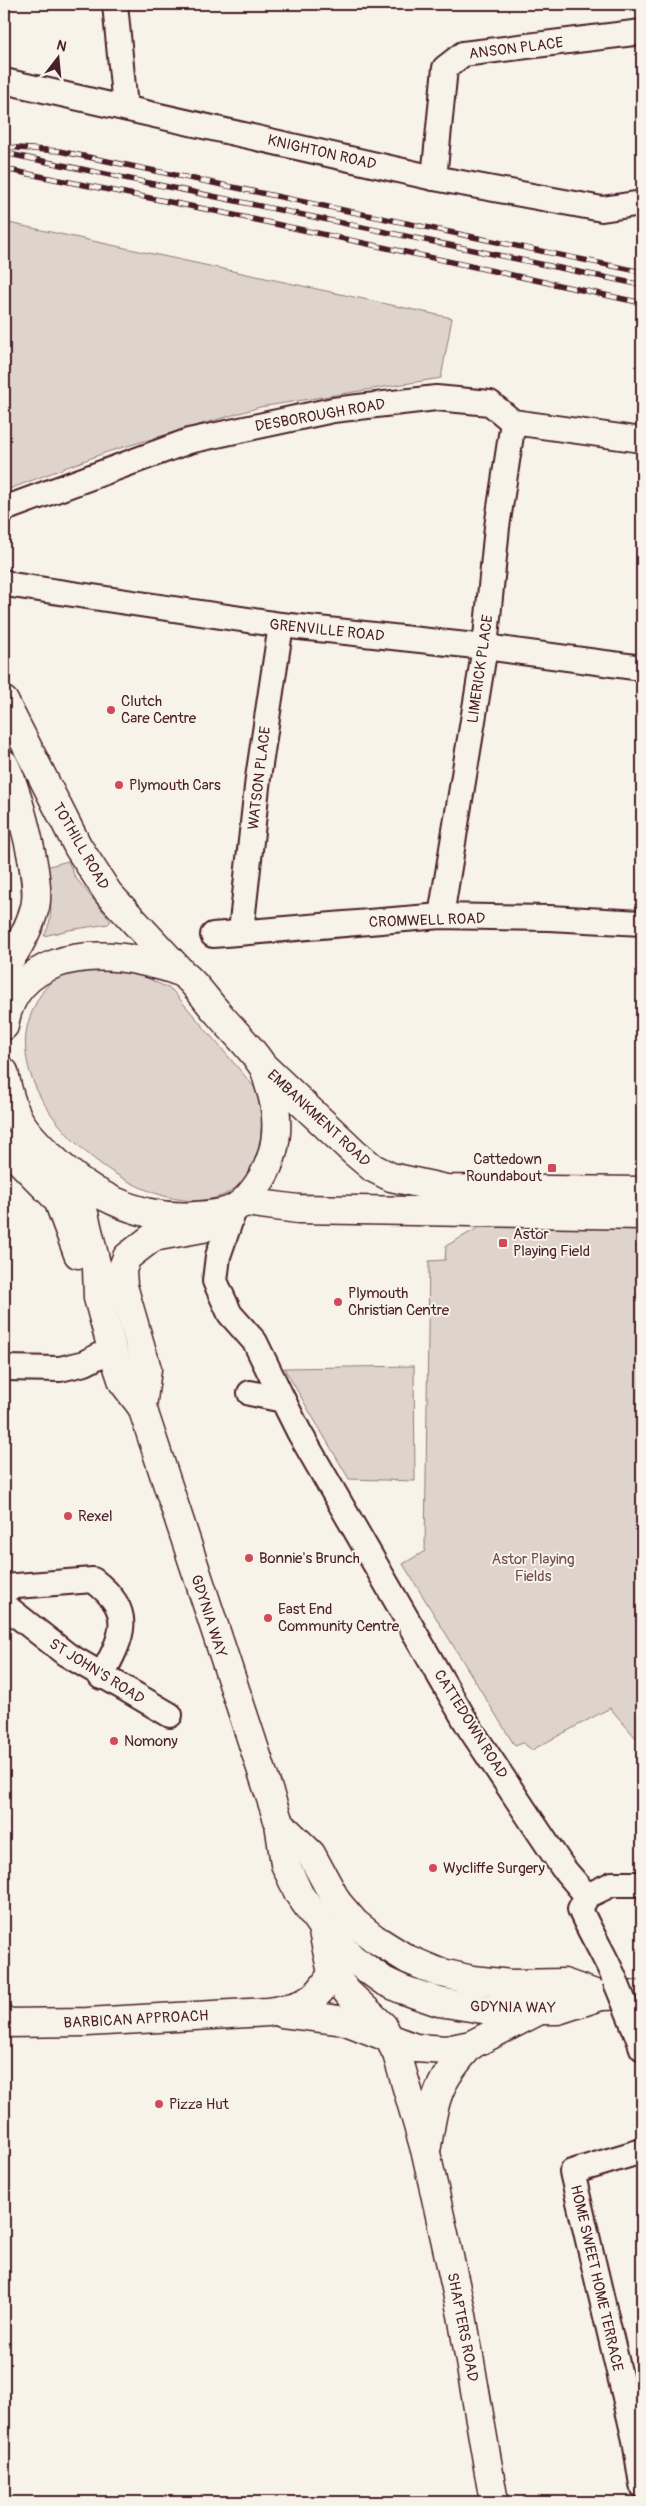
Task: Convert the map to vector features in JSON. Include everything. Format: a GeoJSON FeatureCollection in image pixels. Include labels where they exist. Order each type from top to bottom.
{"type":"FeatureCollection","features":[{"type":"Feature","properties":{"kind":"main road","name":"TOTHILL ROAD"},"geometry":{"type":"LineString","coordinates":[[4,701],[78,847],[108,893],[183,974]]}},
{"type":"Feature","properties":{"kind":"main road"},"geometry":{"type":"LineString","coordinates":[[4,764],[25,828],[37,892],[35,907],[24,937],[4,968]]}},
{"type":"Feature","properties":{"kind":"main road"},"geometry":{"type":"LineString","coordinates":[[4,1026],[14,998],[16,981],[46,966],[66,960],[95,955],[120,956],[153,963],[183,974],[263,1066],[272,1092],[277,1139],[271,1162],[261,1181],[233,1209]]}},
{"type":"Feature","properties":{"kind":"main road","name":"EMBANKMENT ROAD"},"geometry":{"type":"LineString","coordinates":[[263,1066],[354,1152],[373,1168],[391,1177],[446,1189],[642,1191]]}},
{"type":"Feature","properties":{"kind":"main road"},"geometry":{"type":"LineString","coordinates":[[4,1072],[14,1121],[76,1180],[105,1198],[131,1208],[159,1215],[186,1217],[233,1209],[642,1215]]}},
{"type":"Feature","properties":{"kind":"main road"},"geometry":{"type":"LineString","coordinates":[[4,1145],[58,1200],[89,1288],[98,1298]]}},
{"type":"Feature","properties":{"kind":"main road","name":"GDYNIA WAY"},"geometry":{"type":"LineString","coordinates":[[76,1180],[97,1268],[98,1298],[112,1350],[122,1382],[142,1407],[279,1823],[285,1864],[299,1894],[322,1927],[342,1949],[384,1981],[410,1992],[463,2007],[540,2010],[558,2010],[601,1996],[642,1995]]}},
{"type":"Feature","properties":{"kind":"main road","name":"GDYNIA WAY"},"geometry":{"type":"LineString","coordinates":[[142,1407],[147,1369],[124,1286],[122,1270],[127,1257],[153,1237],[204,1228],[233,1209]]}},
{"type":"Feature","properties":{"kind":"main road","name":"GDYNIA WAY"},"geometry":{"type":"LineString","coordinates":[[279,1823],[310,1854],[337,1902],[355,1923],[375,1939],[406,1959],[438,1972],[472,1980],[512,1984],[564,1983],[601,1996]]}},
{"type":"Feature","properties":{"kind":"main road"},"geometry":{"type":"LineString","coordinates":[[322,1927],[332,1973]]}},
{"type":"Feature","properties":{"kind":"main road","name":"BARBICAN APPROACH"},"geometry":{"type":"LineString","coordinates":[[268,2012],[305,2003],[325,1987],[332,1973]]}},
{"type":"Feature","properties":{"kind":"main road","name":"SHAPTERS ROAD"},"geometry":{"type":"LineString","coordinates":[[332,1973],[348,1993],[378,2020],[397,2054],[426,2153],[462,2315],[494,2502]]}},
{"type":"Feature","properties":{"kind":"main road","name":"BARBICAN APPROACH"},"geometry":{"type":"LineString","coordinates":[[4,2023],[87,2022],[268,2012],[346,2021],[390,2040],[429,2050],[447,2050],[471,2044],[540,2010]]}},
{"type":"Feature","properties":{"kind":"main road","name":"SHAPTERS ROAD"},"geometry":{"type":"LineString","coordinates":[[426,2153],[434,2106],[443,2080],[471,2044]]}},
{"type":"Feature","properties":{"kind":"street"},"geometry":{"type":"LineString","coordinates":[[115,4],[126,107]]}},
{"type":"Feature","properties":{"kind":"street","name":"ANSON PLACE"},"geometry":{"type":"LineString","coordinates":[[434,178],[445,68],[463,54],[642,32]]}},
{"type":"Feature","properties":{"kind":"street","name":"KNIGHTON ROAD"},"geometry":{"type":"LineString","coordinates":[[4,81],[434,178],[602,209],[642,203]]}},
{"type":"Feature","properties":{"kind":"street","name":"DESBOROUGH ROAD"},"geometry":{"type":"LineString","coordinates":[[4,509],[189,441],[333,410],[436,398],[464,399],[490,403],[514,422]]}},
{"type":"Feature","properties":{"kind":"street"},"geometry":{"type":"LineString","coordinates":[[514,422],[642,440]]}},
{"type":"Feature","properties":{"kind":"street","name":"LIMERICK PLACE"},"geometry":{"type":"LineString","coordinates":[[441,916],[485,647],[497,527],[514,422]]}},
{"type":"Feature","properties":{"kind":"street","name":"GRENVILLE ROAD"},"geometry":{"type":"LineString","coordinates":[[7,586],[281,625],[485,647],[642,668]]}},
{"type":"Feature","properties":{"kind":"street","name":"WATSON PLACE"},"geometry":{"type":"LineString","coordinates":[[241,931],[258,778],[281,625]]}},
{"type":"Feature","properties":{"kind":"street","name":"CROMWELL ROAD"},"geometry":{"type":"LineString","coordinates":[[213,935],[241,931],[441,916],[549,918],[642,923]]}},
{"type":"Feature","properties":{"kind":"street","name":"CATTEDOWN ROAD"},"geometry":{"type":"LineString","coordinates":[[233,1209],[218,1256],[215,1281],[230,1314],[255,1342],[299,1432],[469,1727],[563,1868],[587,1896]]}},
{"type":"Feature","properties":{"kind":"street"},"geometry":{"type":"LineString","coordinates":[[4,1368],[60,1369],[85,1363],[112,1350]]}},
{"type":"Feature","properties":{"kind":"street"},"geometry":{"type":"LineString","coordinates":[[250,1393],[284,1400]]}},
{"type":"Feature","properties":{"kind":"street"},"geometry":{"type":"LineString","coordinates":[[4,1587],[93,1580],[110,1593],[122,1612],[119,1636],[101,1677]]}},
{"type":"Feature","properties":{"kind":"street","name":"ST JOHN'S ROAD"},"geometry":{"type":"LineString","coordinates":[[4,1605],[66,1654],[101,1677],[170,1715]]}},
{"type":"Feature","properties":{"kind":"street"},"geometry":{"type":"LineString","coordinates":[[642,1884],[612,1884],[587,1896],[580,1909],[587,1925],[604,1953],[642,2048]]}},
{"type":"Feature","properties":{"kind":"street","name":"HOME SWEET HOME TERRACE"},"geometry":{"type":"LineString","coordinates":[[642,2152],[572,2172],[638,2439],[642,2486]]}},
{"type":"Feature","properties":{"kind":"green space"},"geometry":{"type":"Polygon","coordinates":[[[4,222],[452,318],[441,378],[260,407],[107,452],[4,491],[4,222]]]}},
{"type":"Feature","properties":{"kind":"green space"},"geometry":{"type":"Polygon","coordinates":[[[68,861],[75,877],[111,921],[108,924],[44,936],[48,928],[51,911],[42,868],[68,861]]]}},
{"type":"Feature","properties":{"kind":"green space"},"geometry":{"type":"Polygon","coordinates":[[[77,970],[131,970],[172,990],[255,1088],[264,1117],[261,1144],[253,1164],[230,1192],[195,1201],[155,1193],[114,1173],[75,1142],[45,1105],[28,1064],[28,1023],[45,989],[53,981],[77,970]]]}},
{"type":"Feature","properties":{"kind":"green space","name":"Astor Playing Fields"},"geometry":{"type":"Polygon","coordinates":[[[642,1219],[642,1745],[610,1708],[532,1750],[523,1743],[515,1746],[403,1564],[425,1551],[429,1261],[445,1260],[446,1246],[483,1225],[642,1219]]]}},
{"type":"Feature","properties":{"kind":"green space"},"geometry":{"type":"Polygon","coordinates":[[[414,1366],[415,1481],[349,1479],[284,1368],[414,1366]]]}},
{"type":"Feature","properties":{"kind":"railway"},"geometry":{"type":"LineString","coordinates":[[5,147],[59,151],[642,272]]}},
{"type":"Feature","properties":{"kind":"railway"},"geometry":{"type":"LineString","coordinates":[[4,153],[642,285]]}},
{"type":"Feature","properties":{"kind":"railway"},"geometry":{"type":"LineString","coordinates":[[4,169],[215,211],[642,303]]}},
{"type":"Feature","properties":{"kind":"place","name":"Clutch Care Centre"},"geometry":{"type":"Point","coordinates":[111,710]}},
{"type":"Feature","properties":{"kind":"place","name":"Plymouth Cars"},"geometry":{"type":"Point","coordinates":[119,785]}},
{"type":"Feature","properties":{"kind":"place","name":"Cattedown Roundabout"},"geometry":{"type":"Point","coordinates":[552,1168]}},
{"type":"Feature","properties":{"kind":"place","name":"Astor Playing Field"},"geometry":{"type":"Point","coordinates":[503,1243]}},
{"type":"Feature","properties":{"kind":"place","name":"Plymouth Christian Centre"},"geometry":{"type":"Point","coordinates":[338,1302]}},
{"type":"Feature","properties":{"kind":"place","name":"Rexel"},"geometry":{"type":"Point","coordinates":[68,1516]}},
{"type":"Feature","properties":{"kind":"place","name":"Bonnie's Brunch"},"geometry":{"type":"Point","coordinates":[249,1558]}},
{"type":"Feature","properties":{"kind":"place","name":"East End Community Centre"},"geometry":{"type":"Point","coordinates":[268,1618]}},
{"type":"Feature","properties":{"kind":"place","name":"Nomony"},"geometry":{"type":"Point","coordinates":[114,1741]}},
{"type":"Feature","properties":{"kind":"place","name":"Wycliffe Surgery"},"geometry":{"type":"Point","coordinates":[433,1868]}},
{"type":"Feature","properties":{"kind":"place","name":"Pizza Hut"},"geometry":{"type":"Point","coordinates":[159,2104]}}]}
